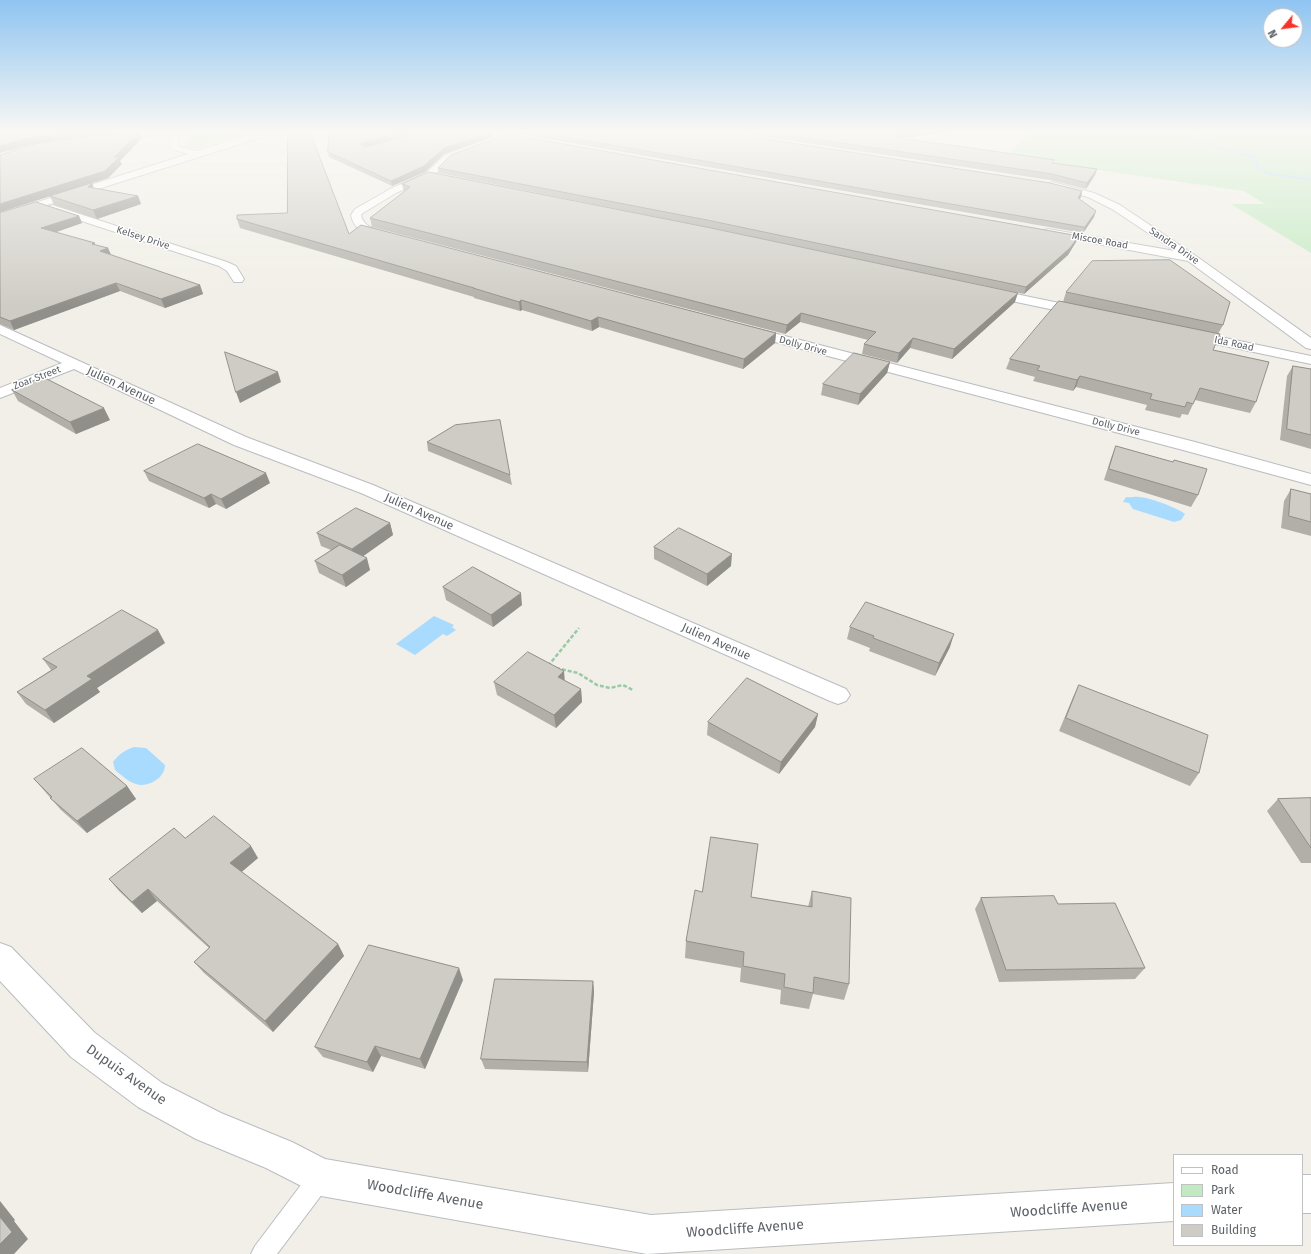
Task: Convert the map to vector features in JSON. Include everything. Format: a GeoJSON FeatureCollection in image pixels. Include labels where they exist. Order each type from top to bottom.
{"type":"FeatureCollection","features":[{"type":"Feature","properties":{"kind":"street"},"geometry":{"type":"LineString","coordinates":[[0,218],[84,191]]}},
{"type":"Feature","properties":{"kind":"street"},"geometry":{"type":"LineString","coordinates":[[399,239],[367,230],[357,223],[356,215],[359,211],[370,204],[402,191]]}},
{"type":"Feature","properties":{"kind":"street","name":"Sandra Drive"},"geometry":{"type":"LineString","coordinates":[[1076,191],[1101,199],[1116,207],[1192,258],[1311,345]]}},
{"type":"Feature","properties":{"kind":"street","name":"Kelsey Drive"},"geometry":{"type":"LineString","coordinates":[[42,205],[223,264],[232,269],[238,279]]}},
{"type":"Feature","properties":{"kind":"street","name":"Miscoe Road"},"geometry":{"type":"LineString","coordinates":[[1037,230],[1192,258]]}},
{"type":"Feature","properties":{"kind":"street"},"geometry":{"type":"LineString","coordinates":[[979,290],[1094,314]]}},
{"type":"Feature","properties":{"kind":"street","name":"Dolly Drive"},"geometry":{"type":"LineString","coordinates":[[731,326],[1189,446],[1311,480]]}},
{"type":"Feature","properties":{"kind":"street","name":"Julien Avenue"},"geometry":{"type":"LineString","coordinates":[[0,330],[240,441],[367,490],[838,695]]}},
{"type":"Feature","properties":{"kind":"street","name":"Ida Road"},"geometry":{"type":"LineString","coordinates":[[1178,332],[1311,360]]}},
{"type":"Feature","properties":{"kind":"street","name":"Zoar Street"},"geometry":{"type":"LineString","coordinates":[[0,393],[74,364]]}},
{"type":"Feature","properties":{"kind":"street","name":"Dupuis Avenue"},"geometry":{"type":"LineString","coordinates":[[0,958],[83,1044],[150,1095],[209,1126],[279,1155],[321,1177]]}},
{"type":"Feature","properties":{"kind":"street","name":"Woodcliffe Avenue"},"geometry":{"type":"LineString","coordinates":[[321,1177],[651,1235],[1173,1202]]}},
{"type":"Feature","properties":{"kind":"lane"},"geometry":{"type":"LineString","coordinates":[[263,1254],[321,1177]]}},
{"type":"Feature","properties":{"kind":"path"},"geometry":{"type":"LineString","coordinates":[[579,628],[545,669],[554,667],[562,668],[578,673],[597,685],[610,688],[622,685],[633,690]]}},
{"type":"Feature","properties":{"kind":"green space"},"geometry":{"type":"Polygon","coordinates":[[[1241,191],[1311,191],[1311,253],[1231,204],[1265,204],[1244,191],[1241,191]]]}},
{"type":"Feature","properties":{"kind":"water"},"geometry":{"type":"Polygon","coordinates":[[[1126,497],[1143,497],[1170,506],[1185,514],[1181,520],[1174,522],[1133,509],[1129,503],[1123,502],[1126,497]]]}},
{"type":"Feature","properties":{"kind":"water"},"geometry":{"type":"Polygon","coordinates":[[[434,616],[454,625],[452,627],[456,630],[447,636],[443,634],[415,655],[396,644],[434,616]]]}},
{"type":"Feature","properties":{"kind":"water"},"geometry":{"type":"Polygon","coordinates":[[[134,747],[146,748],[165,765],[162,774],[155,781],[146,785],[136,784],[115,770],[113,762],[115,759],[128,749],[134,747]]]}},
{"type":"Feature","properties":{"kind":"building"},"geometry":{"type":"Polygon","coordinates":[[[0,191],[43,191],[0,204],[0,191]]]}},
{"type":"Feature","properties":{"kind":"building"},"geometry":{"type":"Polygon","coordinates":[[[68,191],[108,191],[138,196],[93,210],[50,196],[68,191]]]}},
{"type":"Feature","properties":{"kind":"building"},"geometry":{"type":"Polygon","coordinates":[[[287,191],[332,191],[349,234],[361,225],[776,333],[744,359],[598,317],[591,321],[521,300],[519,302],[237,219],[237,215],[287,213],[287,191]]]}},
{"type":"Feature","properties":{"kind":"building"},"geometry":{"type":"Polygon","coordinates":[[[405,191],[522,191],[706,227],[1018,293],[954,349],[913,338],[899,353],[864,344],[876,332],[801,313],[787,325],[370,218],[405,191]]]}},
{"type":"Feature","properties":{"kind":"building"},"geometry":{"type":"Polygon","coordinates":[[[554,191],[824,191],[1079,236],[1070,248],[1026,287],[707,220],[554,191]]]}},
{"type":"Feature","properties":{"kind":"building"},"geometry":{"type":"Polygon","coordinates":[[[875,191],[1080,191],[1082,191],[1078,198],[1096,211],[1085,227],[875,191]]]}},
{"type":"Feature","properties":{"kind":"building"},"geometry":{"type":"Polygon","coordinates":[[[36,202],[79,216],[41,228],[95,243],[92,244],[108,248],[100,251],[200,285],[161,299],[116,283],[10,321],[0,317],[0,213],[36,202]]]}},
{"type":"Feature","properties":{"kind":"building"},"geometry":{"type":"Polygon","coordinates":[[[1170,260],[1230,302],[1223,325],[1066,292],[1092,261],[1170,260]]]}},
{"type":"Feature","properties":{"kind":"building"},"geometry":{"type":"Polygon","coordinates":[[[1059,301],[1220,334],[1213,350],[1269,362],[1256,402],[1200,388],[1193,404],[1187,402],[1185,407],[1150,399],[1152,394],[1080,376],[1077,380],[1037,370],[1040,366],[1010,359],[1059,301]]]}},
{"type":"Feature","properties":{"kind":"building"},"geometry":{"type":"Polygon","coordinates":[[[225,352],[278,372],[236,392],[225,352]]]}},
{"type":"Feature","properties":{"kind":"building"},"geometry":{"type":"Polygon","coordinates":[[[854,353],[890,362],[860,394],[823,384],[854,353]]]}},
{"type":"Feature","properties":{"kind":"building"},"geometry":{"type":"Polygon","coordinates":[[[1293,366],[1311,369],[1311,435],[1287,429],[1293,366]]]}},
{"type":"Feature","properties":{"kind":"building"},"geometry":{"type":"Polygon","coordinates":[[[43,377],[104,408],[70,422],[12,390],[43,377]]]}},
{"type":"Feature","properties":{"kind":"building"},"geometry":{"type":"Polygon","coordinates":[[[500,420],[510,475],[427,442],[455,425],[500,420]]]}},
{"type":"Feature","properties":{"kind":"building"},"geometry":{"type":"Polygon","coordinates":[[[198,444],[266,473],[221,499],[211,494],[204,498],[144,471],[198,444]]]}},
{"type":"Feature","properties":{"kind":"building"},"geometry":{"type":"Polygon","coordinates":[[[1116,446],[1173,462],[1174,460],[1207,469],[1198,495],[1109,469],[1116,446]]]}},
{"type":"Feature","properties":{"kind":"building"},"geometry":{"type":"Polygon","coordinates":[[[1291,489],[1311,494],[1311,522],[1289,516],[1291,489]]]}},
{"type":"Feature","properties":{"kind":"building"},"geometry":{"type":"Polygon","coordinates":[[[356,508],[390,523],[352,549],[317,533],[356,508]]]}},
{"type":"Feature","properties":{"kind":"building"},"geometry":{"type":"Polygon","coordinates":[[[679,528],[732,554],[707,574],[654,547],[679,528]]]}},
{"type":"Feature","properties":{"kind":"building"},"geometry":{"type":"Polygon","coordinates":[[[340,545],[367,558],[342,575],[315,561],[340,545]]]}},
{"type":"Feature","properties":{"kind":"building"},"geometry":{"type":"Polygon","coordinates":[[[473,567],[521,593],[491,615],[443,587],[473,567]]]}},
{"type":"Feature","properties":{"kind":"building"},"geometry":{"type":"Polygon","coordinates":[[[866,602],[954,634],[939,663],[873,638],[874,636],[850,627],[866,602]]]}},
{"type":"Feature","properties":{"kind":"building"},"geometry":{"type":"Polygon","coordinates":[[[122,610],[158,630],[87,676],[92,679],[45,710],[17,692],[57,667],[43,659],[122,610]]]}},
{"type":"Feature","properties":{"kind":"building"},"geometry":{"type":"Polygon","coordinates":[[[528,652],[564,671],[558,677],[581,689],[554,715],[494,682],[528,652]]]}},
{"type":"Feature","properties":{"kind":"building"},"geometry":{"type":"Polygon","coordinates":[[[747,678],[818,714],[781,762],[708,722],[747,678]]]}},
{"type":"Feature","properties":{"kind":"building"},"geometry":{"type":"Polygon","coordinates":[[[1079,685],[1208,735],[1199,773],[1066,718],[1079,685]]]}},
{"type":"Feature","properties":{"kind":"building"},"geometry":{"type":"Polygon","coordinates":[[[82,748],[127,786],[77,821],[50,798],[52,797],[34,779],[82,748]]]}},
{"type":"Feature","properties":{"kind":"building"},"geometry":{"type":"Polygon","coordinates":[[[1311,798],[1311,848],[1278,799],[1311,798]]]}},
{"type":"Feature","properties":{"kind":"building"},"geometry":{"type":"Polygon","coordinates":[[[214,816],[251,846],[230,863],[338,944],[265,1021],[194,962],[210,947],[148,889],[132,902],[109,879],[174,828],[185,838],[214,816]]]}},
{"type":"Feature","properties":{"kind":"building"},"geometry":{"type":"Polygon","coordinates":[[[711,837],[758,844],[751,897],[812,907],[812,891],[851,898],[849,984],[814,977],[813,993],[784,987],[785,974],[743,966],[744,952],[686,941],[695,890],[702,892],[711,837]]]}},
{"type":"Feature","properties":{"kind":"building"},"geometry":{"type":"Polygon","coordinates":[[[1054,896],[1058,904],[1115,903],[1145,968],[1006,970],[981,898],[1054,896]]]}},
{"type":"Feature","properties":{"kind":"building"},"geometry":{"type":"Polygon","coordinates":[[[369,945],[459,968],[420,1059],[375,1046],[367,1062],[315,1047],[369,945]]]}},
{"type":"Feature","properties":{"kind":"building"},"geometry":{"type":"Polygon","coordinates":[[[495,979],[593,981],[587,1062],[481,1059],[495,979]]]}},
{"type":"Feature","properties":{"kind":"building"},"geometry":{"type":"Polygon","coordinates":[[[0,1217],[12,1232],[0,1244],[0,1217]]]}}]}
